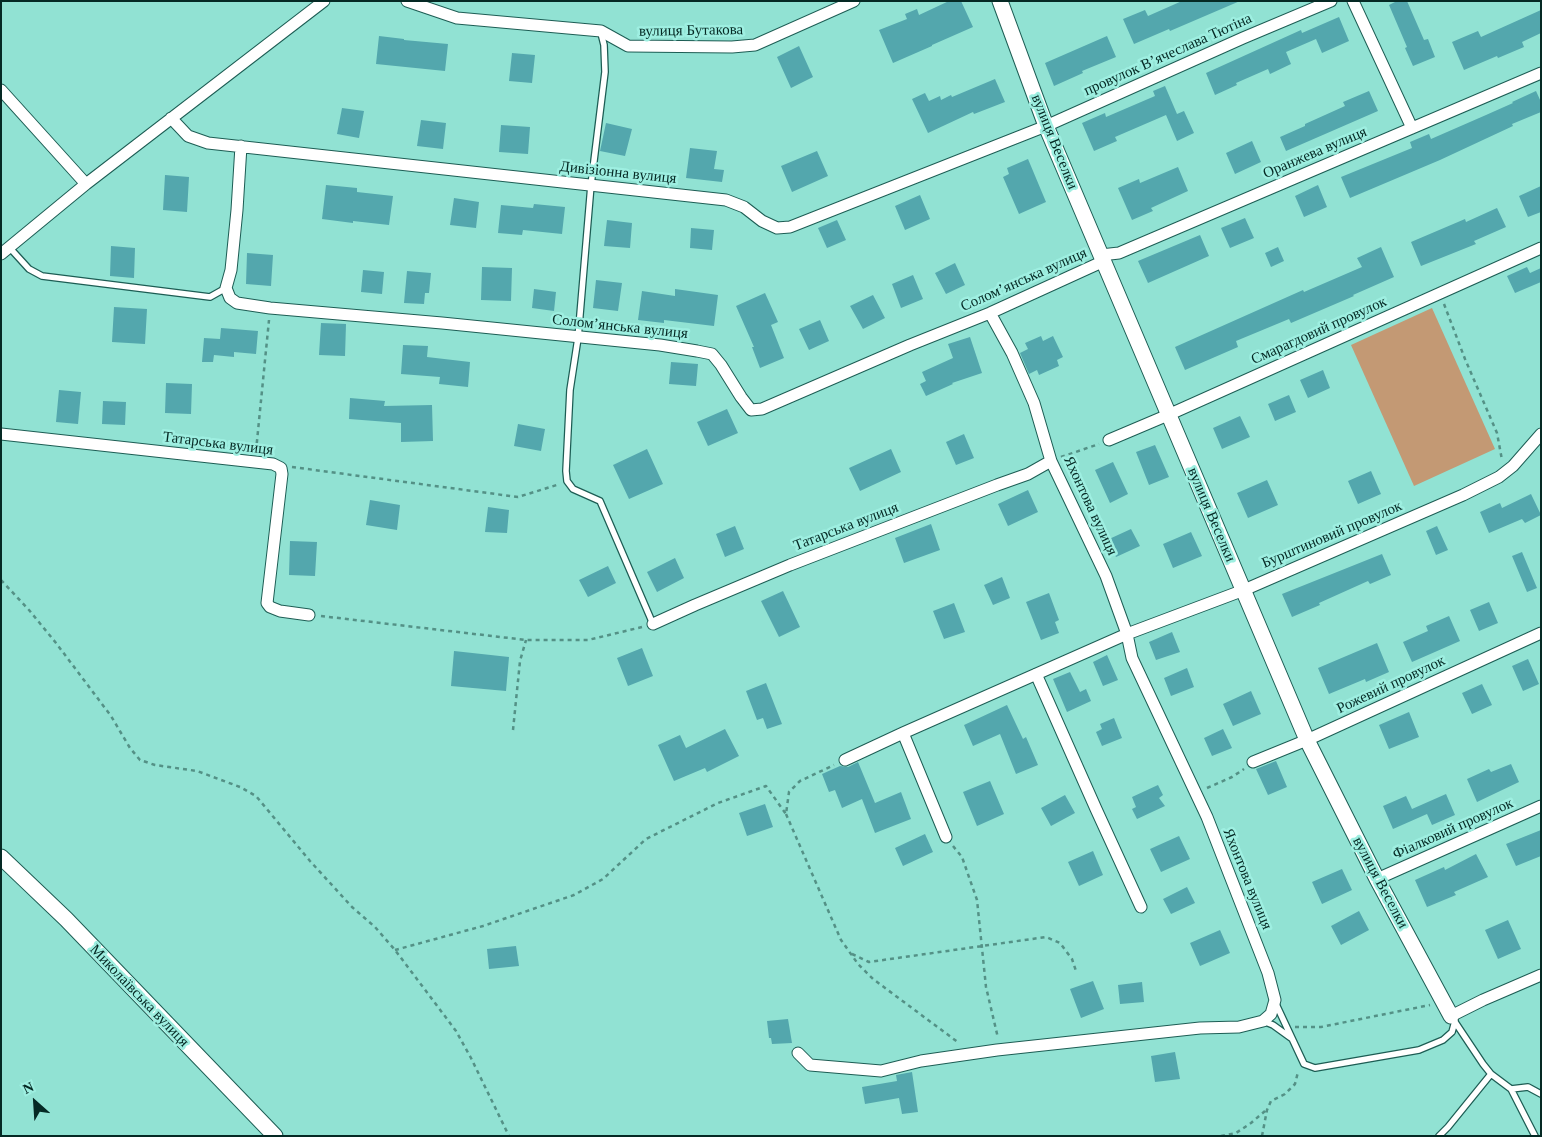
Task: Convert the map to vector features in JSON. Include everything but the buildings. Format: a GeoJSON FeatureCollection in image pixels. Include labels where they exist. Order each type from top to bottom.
{"type":"FeatureCollection","features":[{"type":"Feature","properties":{"kind":"street"},"geometry":{"type":"LineString","coordinates":[[5,250],[86,184],[324,1]]}},
{"type":"Feature","properties":{"kind":"street","name":"вулиця Бутакова"},"geometry":{"type":"LineString","coordinates":[[407,1],[457,18],[600,31],[628,46],[732,47],[755,45],[854,1]]}},
{"type":"Feature","properties":{"kind":"street","name":"вулиця Веселки"},"geometry":{"type":"LineString","coordinates":[[1000,1],[1046,126],[1307,740],[1377,879],[1453,1019]]}},
{"type":"Feature","properties":{"kind":"street","name":"провулок Вʼячеслава Тютіна"},"geometry":{"type":"LineString","coordinates":[[1046,126],[1242,38],[1331,1]]}},
{"type":"Feature","properties":{"kind":"street"},"geometry":{"type":"LineString","coordinates":[[1353,1],[1412,128]]}},
{"type":"Feature","properties":{"kind":"street","name":"Оранжева вулиця"},"geometry":{"type":"LineString","coordinates":[[1102,258],[1119,253],[1541,74]]}},
{"type":"Feature","properties":{"kind":"street"},"geometry":{"type":"LineString","coordinates":[[1,90],[86,184]]}},
{"type":"Feature","properties":{"kind":"street","name":"Дивізіонна вулиця"},"geometry":{"type":"LineString","coordinates":[[171,118],[188,136],[208,143],[726,200],[744,207],[762,221],[777,228],[790,227],[1046,126]]}},
{"type":"Feature","properties":{"kind":"street"},"geometry":{"type":"LineString","coordinates":[[226,288],[231,270],[241,146]]}},
{"type":"Feature","properties":{"kind":"street","name":"Смарагдовий провулок"},"geometry":{"type":"LineString","coordinates":[[1109,440],[1541,248]]}},
{"type":"Feature","properties":{"kind":"street","name":"Соломʼянська вулиця"},"geometry":{"type":"LineString","coordinates":[[226,288],[230,298],[237,303],[270,308],[660,345],[712,354],[721,364],[741,398],[751,410],[762,409],[990,313],[1102,258]]}},
{"type":"Feature","properties":{"kind":"street","name":"Яхонтова вулиця"},"geometry":{"type":"LineString","coordinates":[[990,313],[1012,353],[1034,403],[1051,461],[1106,576],[1127,634],[1132,658],[1196,793],[1268,973],[1275,1000]]}},
{"type":"Feature","properties":{"kind":"street","name":"Татарська вулиця"},"geometry":{"type":"LineString","coordinates":[[1,434],[273,464],[281,468],[282,474],[267,603],[270,607],[280,611],[309,615]]}},
{"type":"Feature","properties":{"kind":"street","name":"Бурштиновий провулок"},"geometry":{"type":"LineString","coordinates":[[845,760],[1127,634],[1244,590],[1463,495],[1499,477],[1513,466],[1541,434]]}},
{"type":"Feature","properties":{"kind":"street","name":"Татарська вулиця"},"geometry":{"type":"LineString","coordinates":[[653,624],[790,565],[1028,474],[1051,461]]}},
{"type":"Feature","properties":{"kind":"street","name":"Рожевий провулок"},"geometry":{"type":"LineString","coordinates":[[1253,762],[1307,740],[1541,633]]}},
{"type":"Feature","properties":{"kind":"street"},"geometry":{"type":"LineString","coordinates":[[1036,674],[1141,907]]}},
{"type":"Feature","properties":{"kind":"street"},"geometry":{"type":"LineString","coordinates":[[903,733],[946,837]]}},
{"type":"Feature","properties":{"kind":"street","name":"Фіалковий провулок"},"geometry":{"type":"LineString","coordinates":[[1377,879],[1541,806]]}},
{"type":"Feature","properties":{"kind":"street","name":"Миколаївська вулиця"},"geometry":{"type":"LineString","coordinates":[[1,857],[66,919],[275,1136]]}},
{"type":"Feature","properties":{"kind":"street"},"geometry":{"type":"LineString","coordinates":[[1453,1019],[1483,1000],[1541,976]]}},
{"type":"Feature","properties":{"kind":"street"},"geometry":{"type":"LineString","coordinates":[[798,1053],[810,1065],[881,1070],[921,1061],[1001,1049],[1200,1028],[1239,1027],[1263,1021],[1270,1014],[1275,1000]]}},
{"type":"Feature","properties":{"kind":"lane"},"geometry":{"type":"LineString","coordinates":[[600,31],[604,45],[604,72],[591,185],[578,338],[570,390],[566,471],[567,481],[573,489],[600,501],[653,624]]}},
{"type":"Feature","properties":{"kind":"lane"},"geometry":{"type":"LineString","coordinates":[[5,250],[29,269],[42,276],[210,297],[226,288]]}},
{"type":"Feature","properties":{"kind":"lane"},"geometry":{"type":"LineString","coordinates":[[1275,1000],[1304,1064],[1315,1068],[1418,1050],[1443,1040],[1452,1032],[1453,1019]]}},
{"type":"Feature","properties":{"kind":"lane"},"geometry":{"type":"LineString","coordinates":[[1453,1019],[1491,1074],[1511,1089],[1536,1136]]}},
{"type":"Feature","properties":{"kind":"lane"},"geometry":{"type":"LineString","coordinates":[[1263,1021],[1273,1025],[1292,1039]]}},
{"type":"Feature","properties":{"kind":"lane"},"geometry":{"type":"LineString","coordinates":[[1439,1136],[1491,1074]]}},
{"type":"Feature","properties":{"kind":"lane"},"geometry":{"type":"LineString","coordinates":[[1511,1089],[1528,1088],[1541,1094]]}},
{"type":"Feature","properties":{"kind":"path"},"geometry":{"type":"LineString","coordinates":[[1440,293],[1464,359],[1497,433],[1505,472]]}},
{"type":"Feature","properties":{"kind":"path"},"geometry":{"type":"LineString","coordinates":[[255,462],[270,308]]}},
{"type":"Feature","properties":{"kind":"path"},"geometry":{"type":"LineString","coordinates":[[1051,461],[1109,440]]}},
{"type":"Feature","properties":{"kind":"path"},"geometry":{"type":"LineString","coordinates":[[273,464],[518,496],[567,481]]}},
{"type":"Feature","properties":{"kind":"path"},"geometry":{"type":"LineString","coordinates":[[1,580],[29,610],[111,716],[130,748],[140,760],[155,765],[196,771],[240,786],[256,796],[310,861],[395,950],[456,1031],[509,1136]]}},
{"type":"Feature","properties":{"kind":"path"},"geometry":{"type":"LineString","coordinates":[[309,615],[526,640],[588,640],[653,624]]}},
{"type":"Feature","properties":{"kind":"path"},"geometry":{"type":"LineString","coordinates":[[513,730],[520,661],[526,640]]}},
{"type":"Feature","properties":{"kind":"path"},"geometry":{"type":"LineString","coordinates":[[786,814],[788,792],[800,781],[845,760]]}},
{"type":"Feature","properties":{"kind":"path"},"geometry":{"type":"LineString","coordinates":[[1196,793],[1232,777],[1253,762]]}},
{"type":"Feature","properties":{"kind":"path"},"geometry":{"type":"LineString","coordinates":[[395,950],[483,926],[574,895],[603,880],[646,839],[718,803],[766,786],[786,814],[841,940],[858,964],[873,979],[973,1053]]}},
{"type":"Feature","properties":{"kind":"path"},"geometry":{"type":"LineString","coordinates":[[946,837],[962,857],[977,900],[986,987],[1001,1049]]}},
{"type":"Feature","properties":{"kind":"path"},"geometry":{"type":"LineString","coordinates":[[850,953],[870,962],[1046,937],[1060,943],[1072,959],[1076,971]]}},
{"type":"Feature","properties":{"kind":"path"},"geometry":{"type":"LineString","coordinates":[[1286,1026],[1321,1027],[1432,1004],[1442,999]]}},
{"type":"Feature","properties":{"kind":"path"},"geometry":{"type":"LineString","coordinates":[[1262,1136],[1267,1110],[1271,1101],[1285,1094],[1295,1084],[1302,1060]]}},
{"type":"Feature","properties":{"kind":"path"},"geometry":{"type":"LineString","coordinates":[[1220,1136],[1236,1133],[1267,1110]]}},
{"type":"Feature","properties":{"kind":"shaded area"},"geometry":{"type":"Polygon","coordinates":[[[1432,308],[1495,449],[1414,486],[1351,345],[1432,308]]]}}]}
